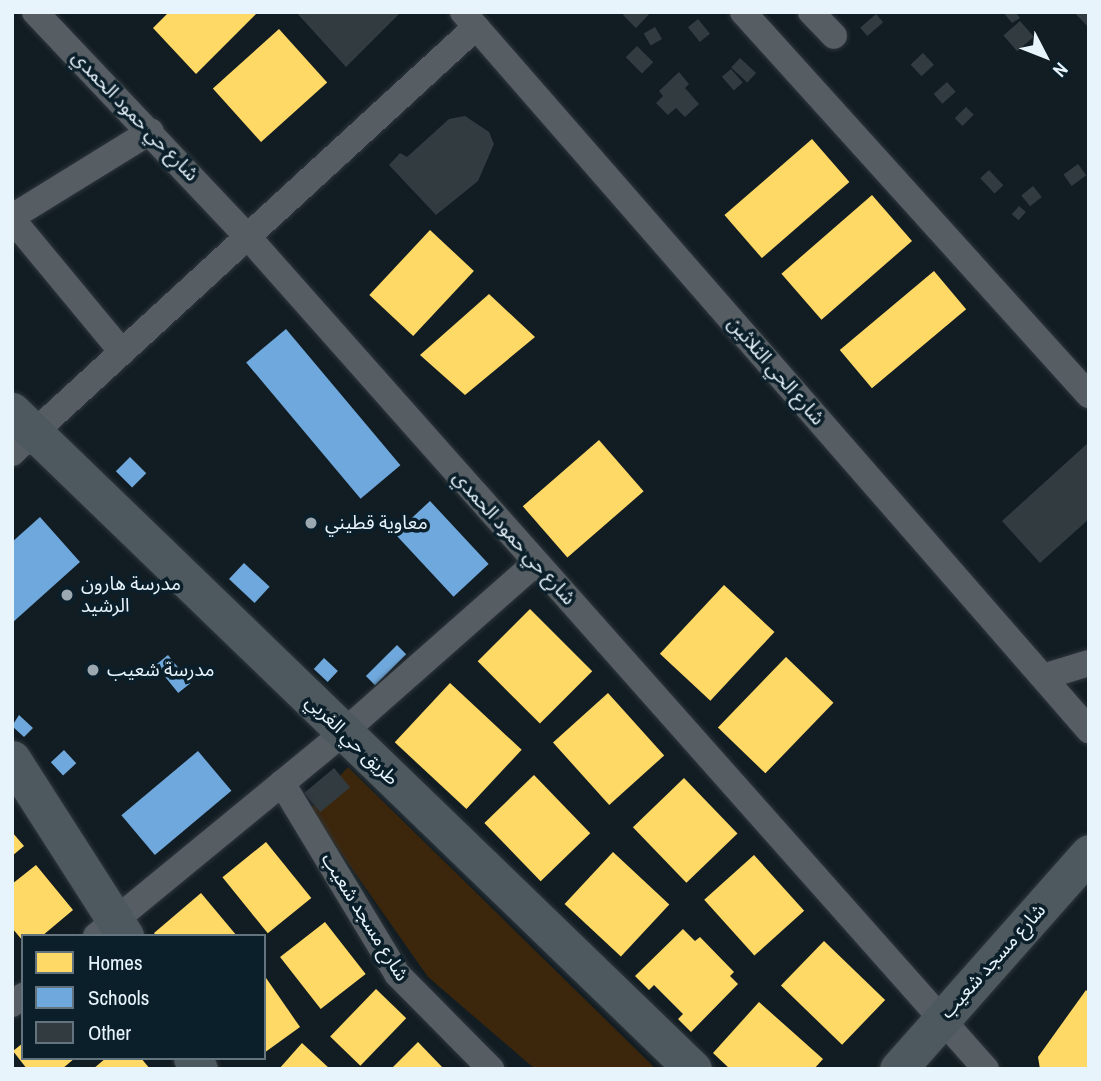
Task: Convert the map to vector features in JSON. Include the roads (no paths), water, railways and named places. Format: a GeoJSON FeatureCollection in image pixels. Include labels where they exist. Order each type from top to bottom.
{"type":"FeatureCollection","features":[{"type":"Feature","properties":{"kind":"street","name":"شارع حي حمود الحمدي"},"geometry":{"type":"LineString","coordinates":[[35,12],[151,131],[248,237],[986,1069]]}},
{"type":"Feature","properties":{"kind":"street"},"geometry":{"type":"LineString","coordinates":[[743,12],[1089,394]]}},
{"type":"Feature","properties":{"kind":"street"},"geometry":{"type":"LineString","coordinates":[[811,12],[834,36]]}},
{"type":"Feature","properties":{"kind":"street"},"geometry":{"type":"LineString","coordinates":[[19,432],[122,352],[248,237],[469,20]]}},
{"type":"Feature","properties":{"kind":"street","name":"شارع الحي الثلاثين"},"geometry":{"type":"LineString","coordinates":[[469,20],[1089,730]]}},
{"type":"Feature","properties":{"kind":"street"},"geometry":{"type":"LineString","coordinates":[[122,352],[12,218],[151,131]]}},
{"type":"Feature","properties":{"kind":"street","name":"طريق حي الغربي"},"geometry":{"type":"LineString","coordinates":[[19,432],[344,732],[693,1069]]}},
{"type":"Feature","properties":{"kind":"street"},"geometry":{"type":"LineString","coordinates":[[12,760],[112,930],[344,732],[536,563]]}},
{"type":"Feature","properties":{"kind":"street"},"geometry":{"type":"LineString","coordinates":[[1042,677],[1089,663]]}},
{"type":"Feature","properties":{"kind":"street","name":"شارع مسجد شعيب"},"geometry":{"type":"LineString","coordinates":[[282,783],[397,974],[491,1069]]}},
{"type":"Feature","properties":{"kind":"street","name":"شارع مسجد شعيب"},"geometry":{"type":"LineString","coordinates":[[898,1069],[1089,853]]}},
{"type":"Feature","properties":{"kind":"place","name":"معاوية قطيني"},"geometry":{"type":"Point","coordinates":[311,523]}},
{"type":"Feature","properties":{"kind":"place","name":"مدرسة هارون الرشيد"},"geometry":{"type":"Point","coordinates":[67,595]}},
{"type":"Feature","properties":{"kind":"place","name":"مدرسة شعيب"},"geometry":{"type":"Point","coordinates":[93,670]}}]}
